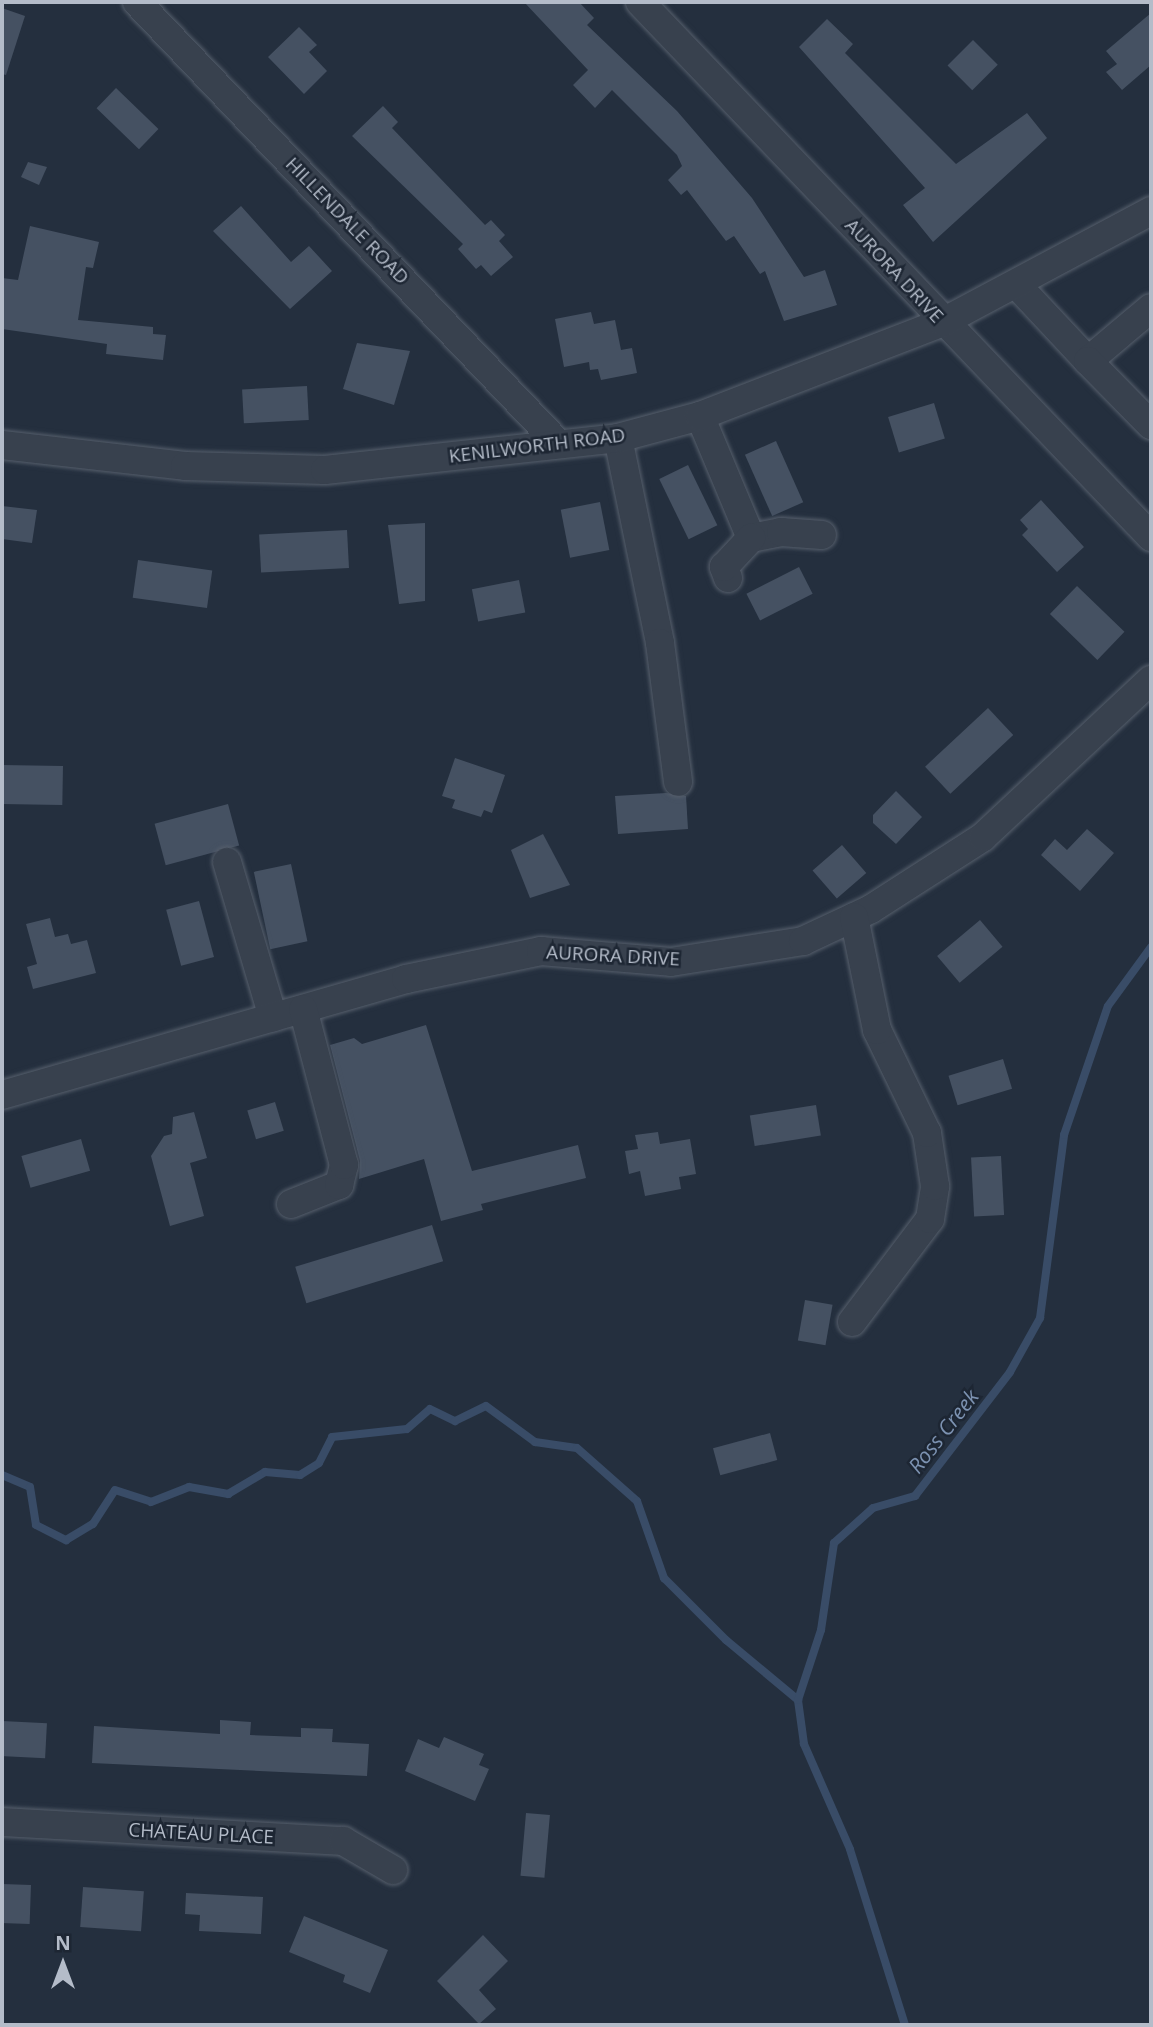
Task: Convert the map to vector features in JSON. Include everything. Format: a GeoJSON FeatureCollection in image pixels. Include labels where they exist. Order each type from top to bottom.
{"type":"FeatureCollection","features":[{"type":"Feature","properties":{"kind":"street","name":"HILLENDALE ROAD"},"geometry":{"type":"LineString","coordinates":[[137,2],[556,441]]}},
{"type":"Feature","properties":{"kind":"street","name":"AURORA DRIVE"},"geometry":{"type":"LineString","coordinates":[[640,2],[1151,537]]}},
{"type":"Feature","properties":{"kind":"street","name":"KENILWORTH ROAD"},"geometry":{"type":"LineString","coordinates":[[2,445],[185,466],[325,470],[556,441],[618,438],[700,416],[943,322],[1151,211]]}},
{"type":"Feature","properties":{"kind":"street"},"geometry":{"type":"LineString","coordinates":[[1016,284],[1088,361],[1148,415]]}},
{"type":"Feature","properties":{"kind":"street"},"geometry":{"type":"LineString","coordinates":[[1088,361],[1151,308]]}},
{"type":"Feature","properties":{"kind":"street"},"geometry":{"type":"LineString","coordinates":[[700,416],[751,538]]}},
{"type":"Feature","properties":{"kind":"street"},"geometry":{"type":"LineString","coordinates":[[618,438],[660,643],[678,782]]}},
{"type":"Feature","properties":{"kind":"street"},"geometry":{"type":"LineString","coordinates":[[728,578],[724,567],[751,538],[781,532],[822,535]]}},
{"type":"Feature","properties":{"kind":"street","name":"AURORA DRIVE"},"geometry":{"type":"LineString","coordinates":[[2,1096],[406,979],[541,951],[671,962],[803,941],[854,917],[983,837],[1151,680]]}},
{"type":"Feature","properties":{"kind":"street"},"geometry":{"type":"LineString","coordinates":[[227,862],[273,1017]]}},
{"type":"Feature","properties":{"kind":"street"},"geometry":{"type":"LineString","coordinates":[[852,1321],[930,1219],[934,1186],[927,1133],[877,1030],[854,917]]}},
{"type":"Feature","properties":{"kind":"street"},"geometry":{"type":"LineString","coordinates":[[291,1204],[339,1185],[344,1165],[303,1009]]}},
{"type":"Feature","properties":{"kind":"street","name":"CHATEAU PLACE"},"geometry":{"type":"LineString","coordinates":[[2,1822],[342,1841],[393,1870]]}},
{"type":"Feature","properties":{"kind":"building"},"geometry":{"type":"Polygon","coordinates":[[[524,2],[579,2],[594,18],[587,25],[677,111],[752,198],[804,277],[825,270],[837,305],[784,321],[765,271],[760,274],[734,236],[726,241],[687,190],[681,195],[668,180],[682,166],[677,155],[612,90],[595,108],[573,85],[588,70],[524,2]]]}},
{"type":"Feature","properties":{"kind":"building"},"geometry":{"type":"Polygon","coordinates":[[[2,8],[25,16],[6,75],[2,74],[2,8]]]}},
{"type":"Feature","properties":{"kind":"building"},"geometry":{"type":"Polygon","coordinates":[[[1151,13],[1151,65],[1122,90],[1106,72],[1117,64],[1106,51],[1151,13]]]}},
{"type":"Feature","properties":{"kind":"building"},"geometry":{"type":"Polygon","coordinates":[[[827,19],[853,44],[845,53],[956,164],[1027,113],[1047,138],[933,242],[903,205],[925,188],[799,47],[827,19]]]}},
{"type":"Feature","properties":{"kind":"building"},"geometry":{"type":"Polygon","coordinates":[[[299,27],[317,45],[309,52],[327,71],[304,94],[268,57],[299,27]]]}},
{"type":"Feature","properties":{"kind":"building"},"geometry":{"type":"Polygon","coordinates":[[[973,40],[998,65],[972,90],[948,65],[973,40]]]}},
{"type":"Feature","properties":{"kind":"building"},"geometry":{"type":"Polygon","coordinates":[[[116,88],[158,129],[139,149],[97,108],[116,88]]]}},
{"type":"Feature","properties":{"kind":"building"},"geometry":{"type":"Polygon","coordinates":[[[383,106],[398,122],[392,128],[485,225],[491,220],[505,235],[499,241],[513,257],[491,276],[481,265],[476,269],[458,249],[463,244],[352,136],[383,106]]]}},
{"type":"Feature","properties":{"kind":"building"},"geometry":{"type":"Polygon","coordinates":[[[28,162],[47,167],[39,185],[21,177],[28,162]]]}},
{"type":"Feature","properties":{"kind":"building"},"geometry":{"type":"Polygon","coordinates":[[[241,206],[291,262],[309,246],[332,271],[290,309],[213,231],[241,206]]]}},
{"type":"Feature","properties":{"kind":"building"},"geometry":{"type":"Polygon","coordinates":[[[30,226],[99,242],[93,268],[86,267],[78,320],[153,327],[153,334],[166,335],[163,360],[106,354],[107,344],[2,329],[2,278],[18,280],[30,226]]]}},
{"type":"Feature","properties":{"kind":"building"},"geometry":{"type":"Polygon","coordinates":[[[591,312],[594,324],[615,320],[621,350],[632,348],[637,373],[601,380],[598,369],[590,370],[589,362],[564,367],[555,319],[591,312]]]}},
{"type":"Feature","properties":{"kind":"building"},"geometry":{"type":"Polygon","coordinates":[[[357,343],[410,351],[394,405],[343,389],[357,343]]]}},
{"type":"Feature","properties":{"kind":"building"},"geometry":{"type":"Polygon","coordinates":[[[307,386],[309,420],[244,423],[242,389],[307,386]]]}},
{"type":"Feature","properties":{"kind":"building"},"geometry":{"type":"Polygon","coordinates":[[[934,403],[945,438],[899,452],[888,417],[934,403]]]}},
{"type":"Feature","properties":{"kind":"building"},"geometry":{"type":"Polygon","coordinates":[[[776,441],[803,502],[772,516],[745,455],[776,441]]]}},
{"type":"Feature","properties":{"kind":"building"},"geometry":{"type":"Polygon","coordinates":[[[688,465],[717,525],[689,539],[659,479],[688,465]]]}},
{"type":"Feature","properties":{"kind":"building"},"geometry":{"type":"Polygon","coordinates":[[[1041,500],[1084,547],[1057,572],[1022,535],[1028,529],[1020,520],[1041,500]]]}},
{"type":"Feature","properties":{"kind":"building"},"geometry":{"type":"Polygon","coordinates":[[[600,502],[609,550],[570,558],[561,510],[600,502]]]}},
{"type":"Feature","properties":{"kind":"building"},"geometry":{"type":"Polygon","coordinates":[[[2,506],[37,510],[32,543],[2,539],[2,506]]]}},
{"type":"Feature","properties":{"kind":"building"},"geometry":{"type":"Polygon","coordinates":[[[425,523],[425,601],[399,604],[388,525],[425,523]]]}},
{"type":"Feature","properties":{"kind":"building"},"geometry":{"type":"Polygon","coordinates":[[[347,530],[349,568],[261,573],[259,535],[347,530]]]}},
{"type":"Feature","properties":{"kind":"building"},"geometry":{"type":"Polygon","coordinates":[[[138,560],[212,570],[207,608],[133,598],[138,560]]]}},
{"type":"Feature","properties":{"kind":"building"},"geometry":{"type":"Polygon","coordinates":[[[799,567],[813,594],[760,621],[746,594],[799,567]]]}},
{"type":"Feature","properties":{"kind":"building"},"geometry":{"type":"Polygon","coordinates":[[[519,580],[525,612],[478,622],[472,589],[519,580]]]}},
{"type":"Feature","properties":{"kind":"building"},"geometry":{"type":"Polygon","coordinates":[[[1077,586],[1124,632],[1097,660],[1050,614],[1077,586]]]}},
{"type":"Feature","properties":{"kind":"building"},"geometry":{"type":"Polygon","coordinates":[[[988,708],[1013,735],[950,794],[925,767],[988,708]]]}},
{"type":"Feature","properties":{"kind":"building"},"geometry":{"type":"Polygon","coordinates":[[[455,758],[505,775],[492,813],[484,810],[481,817],[452,808],[455,800],[442,796],[455,758]]]}},
{"type":"Feature","properties":{"kind":"building"},"geometry":{"type":"Polygon","coordinates":[[[2,765],[63,766],[62,805],[2,804],[2,765]]]}},
{"type":"Feature","properties":{"kind":"building"},"geometry":{"type":"Polygon","coordinates":[[[896,791],[922,817],[896,844],[873,823],[873,815],[896,791]]]}},
{"type":"Feature","properties":{"kind":"building"},"geometry":{"type":"Polygon","coordinates":[[[666,793],[686,796],[688,829],[618,834],[615,796],[666,793]]]}},
{"type":"Feature","properties":{"kind":"building"},"geometry":{"type":"Polygon","coordinates":[[[228,804],[239,846],[166,865],[155,824],[228,804]]]}},
{"type":"Feature","properties":{"kind":"building"},"geometry":{"type":"Polygon","coordinates":[[[1087,829],[1114,853],[1080,891],[1041,855],[1055,839],[1067,850],[1087,829]]]}},
{"type":"Feature","properties":{"kind":"building"},"geometry":{"type":"Polygon","coordinates":[[[543,834],[570,885],[530,898],[511,850],[543,834]]]}},
{"type":"Feature","properties":{"kind":"building"},"geometry":{"type":"Polygon","coordinates":[[[842,845],[866,873],[837,899],[813,871],[842,845]]]}},
{"type":"Feature","properties":{"kind":"building"},"geometry":{"type":"Polygon","coordinates":[[[291,864],[307,941],[270,949],[254,872],[291,864]]]}},
{"type":"Feature","properties":{"kind":"building"},"geometry":{"type":"Polygon","coordinates":[[[199,901],[214,957],[181,966],[166,910],[199,901]]]}},
{"type":"Feature","properties":{"kind":"building"},"geometry":{"type":"Polygon","coordinates":[[[50,918],[55,937],[68,934],[71,944],[87,940],[96,973],[33,989],[27,967],[37,964],[26,924],[50,918]]]}},
{"type":"Feature","properties":{"kind":"building"},"geometry":{"type":"Polygon","coordinates":[[[980,920],[1002,947],[960,983],[937,956],[980,920]]]}},
{"type":"Feature","properties":{"kind":"building"},"geometry":{"type":"Polygon","coordinates":[[[426,1025],[472,1171],[578,1145],[586,1178],[481,1204],[483,1210],[441,1221],[424,1159],[359,1179],[360,1161],[330,1045],[354,1038],[362,1044],[426,1025]]]}},
{"type":"Feature","properties":{"kind":"building"},"geometry":{"type":"Polygon","coordinates":[[[1003,1059],[1012,1089],[958,1105],[948,1076],[1003,1059]]]}},
{"type":"Feature","properties":{"kind":"building"},"geometry":{"type":"Polygon","coordinates":[[[275,1102],[284,1131],[256,1139],[247,1110],[275,1102]]]}},
{"type":"Feature","properties":{"kind":"building"},"geometry":{"type":"Polygon","coordinates":[[[816,1105],[821,1136],[755,1146],[750,1115],[816,1105]]]}},
{"type":"Feature","properties":{"kind":"building"},"geometry":{"type":"Polygon","coordinates":[[[194,1112],[207,1158],[190,1163],[204,1216],[170,1226],[151,1156],[164,1136],[172,1134],[173,1117],[194,1112]]]}},
{"type":"Feature","properties":{"kind":"building"},"geometry":{"type":"Polygon","coordinates":[[[658,1132],[660,1144],[690,1139],[696,1174],[679,1177],[681,1189],[645,1196],[640,1171],[629,1174],[625,1151],[638,1149],[635,1135],[658,1132]]]}},
{"type":"Feature","properties":{"kind":"building"},"geometry":{"type":"Polygon","coordinates":[[[81,1139],[90,1171],[30,1188],[21,1156],[81,1139]]]}},
{"type":"Feature","properties":{"kind":"building"},"geometry":{"type":"Polygon","coordinates":[[[1001,1156],[1004,1215],[974,1216],[971,1158],[1001,1156]]]}},
{"type":"Feature","properties":{"kind":"building"},"geometry":{"type":"Polygon","coordinates":[[[432,1225],[443,1261],[306,1303],[295,1267],[432,1225]]]}},
{"type":"Feature","properties":{"kind":"building"},"geometry":{"type":"Polygon","coordinates":[[[805,1300],[833,1305],[825,1345],[798,1340],[805,1300]]]}},
{"type":"Feature","properties":{"kind":"building"},"geometry":{"type":"Polygon","coordinates":[[[770,1433],[777,1460],[720,1475],[713,1448],[770,1433]]]}},
{"type":"Feature","properties":{"kind":"building"},"geometry":{"type":"Polygon","coordinates":[[[220,1720],[251,1722],[250,1735],[301,1737],[301,1728],[333,1729],[332,1742],[369,1744],[367,1776],[92,1763],[94,1726],[220,1734],[220,1720]]]}},
{"type":"Feature","properties":{"kind":"building"},"geometry":{"type":"Polygon","coordinates":[[[2,1721],[47,1723],[45,1758],[2,1756],[2,1721]]]}},
{"type":"Feature","properties":{"kind":"building"},"geometry":{"type":"Polygon","coordinates":[[[444,1737],[484,1754],[479,1765],[489,1769],[475,1801],[405,1771],[418,1739],[439,1748],[444,1737]]]}},
{"type":"Feature","properties":{"kind":"building"},"geometry":{"type":"Polygon","coordinates":[[[526,1813],[550,1815],[544,1878],[521,1876],[526,1813]]]}},
{"type":"Feature","properties":{"kind":"building"},"geometry":{"type":"Polygon","coordinates":[[[2,1884],[31,1885],[30,1924],[2,1923],[2,1884]]]}},
{"type":"Feature","properties":{"kind":"building"},"geometry":{"type":"Polygon","coordinates":[[[83,1887],[144,1891],[141,1931],[80,1927],[83,1887]]]}},
{"type":"Feature","properties":{"kind":"building"},"geometry":{"type":"Polygon","coordinates":[[[186,1893],[263,1897],[261,1934],[199,1931],[200,1915],[185,1914],[186,1893]]]}},
{"type":"Feature","properties":{"kind":"building"},"geometry":{"type":"Polygon","coordinates":[[[304,1916],[388,1950],[370,1993],[343,1982],[345,1975],[289,1952],[304,1916]]]}},
{"type":"Feature","properties":{"kind":"building"},"geometry":{"type":"Polygon","coordinates":[[[483,1935],[508,1961],[479,1990],[496,2009],[479,2024],[437,1981],[483,1935]]]}},
{"type":"Feature","properties":{"kind":"waterway","name":"Ross Creek"},"geometry":{"type":"LineString","coordinates":[[905,2025],[850,1849],[804,1744],[798,1700],[821,1630],[834,1543],[873,1508],[915,1496],[1010,1372],[1040,1318],[1064,1135],[1108,1006],[1151,947]]}},
{"type":"Feature","properties":{"kind":"waterway"},"geometry":{"type":"LineString","coordinates":[[2,1475],[30,1487],[36,1525],[66,1540],[93,1524],[115,1490],[151,1502],[189,1487],[228,1494],[265,1472],[300,1475],[319,1463],[332,1437],[407,1429],[430,1409],[455,1421],[486,1406],[535,1442],[577,1448],[637,1501],[664,1578],[726,1640],[798,1700]]}}]}
